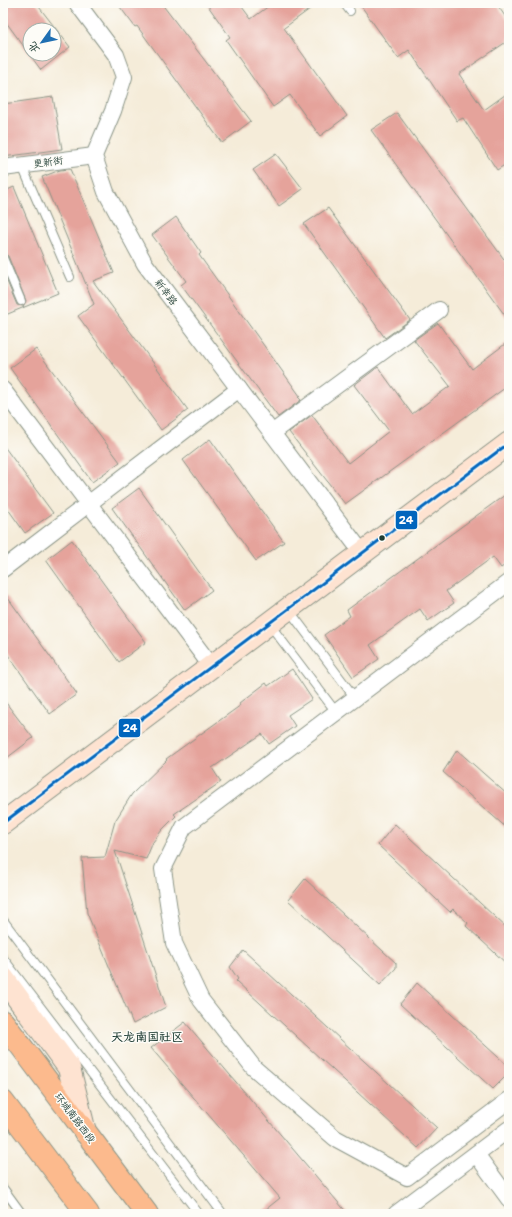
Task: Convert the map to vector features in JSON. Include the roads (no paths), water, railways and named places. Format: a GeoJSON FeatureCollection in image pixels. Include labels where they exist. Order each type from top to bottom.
{"type":"FeatureCollection","features":[{"type":"Feature","properties":{"kind":"main road","name":"环城南路西段"},"geometry":{"type":"LineString","coordinates":[[3,1022],[147,1214]]}},
{"type":"Feature","properties":{"kind":"main road"},"geometry":{"type":"LineString","coordinates":[[3,1102],[88,1214]]}},
{"type":"Feature","properties":{"kind":"street"},"geometry":{"type":"LineString","coordinates":[[77,3],[116,55],[124,77],[113,111],[94,156]]}},
{"type":"Feature","properties":{"kind":"street","name":"更新街"},"geometry":{"type":"LineString","coordinates":[[3,168],[94,156]]}},
{"type":"Feature","properties":{"kind":"street","name":"新幸路"},"geometry":{"type":"LineString","coordinates":[[94,156],[106,192],[145,264],[363,554]]}},
{"type":"Feature","properties":{"kind":"street"},"geometry":{"type":"LineString","coordinates":[[272,433],[439,310]]}},
{"type":"Feature","properties":{"kind":"street"},"geometry":{"type":"LineString","coordinates":[[3,569],[239,389]]}},
{"type":"Feature","properties":{"kind":"street"},"geometry":{"type":"LineString","coordinates":[[3,390],[212,667]]}},
{"type":"Feature","properties":{"kind":"street"},"geometry":{"type":"LineString","coordinates":[[3,823],[289,610],[509,443]]}},
{"type":"Feature","properties":{"kind":"street"},"geometry":{"type":"LineString","coordinates":[[509,582],[184,827],[163,869],[174,943],[201,1000],[254,1068],[335,1138],[407,1177],[509,1100]]}},
{"type":"Feature","properties":{"kind":"street"},"geometry":{"type":"LineString","coordinates":[[3,978],[69,1068],[85,1132]]}},
{"type":"Feature","properties":{"kind":"street"},"geometry":{"type":"LineString","coordinates":[[403,1212],[509,1129]]}},
{"type":"Feature","properties":{"kind":"street"},"geometry":{"type":"LineString","coordinates":[[476,1154],[509,1199]]}},
{"type":"Feature","properties":{"kind":"lane"},"geometry":{"type":"LineString","coordinates":[[344,3],[350,11]]}},
{"type":"Feature","properties":{"kind":"lane"},"geometry":{"type":"LineString","coordinates":[[22,166],[70,277]]}},
{"type":"Feature","properties":{"kind":"lane"},"geometry":{"type":"LineString","coordinates":[[3,258],[21,301]]}},
{"type":"Feature","properties":{"kind":"lane"},"geometry":{"type":"LineString","coordinates":[[289,610],[355,698]]}},
{"type":"Feature","properties":{"kind":"lane"},"geometry":{"type":"LineString","coordinates":[[269,624],[336,712]]}},
{"type":"Feature","properties":{"kind":"lane"},"geometry":{"type":"LineString","coordinates":[[3,920],[223,1214]]}},
{"type":"Feature","properties":{"kind":"lane"},"geometry":{"type":"LineString","coordinates":[[3,958],[199,1214]]}},
{"type":"Feature","properties":{"kind":"lane"},"geometry":{"type":"LineString","coordinates":[[3,1188],[22,1214]]}},
{"type":"Feature","properties":{"kind":"district","name":"天龙南国社区"},"geometry":{"type":"Point","coordinates":[147,1037]}}]}
